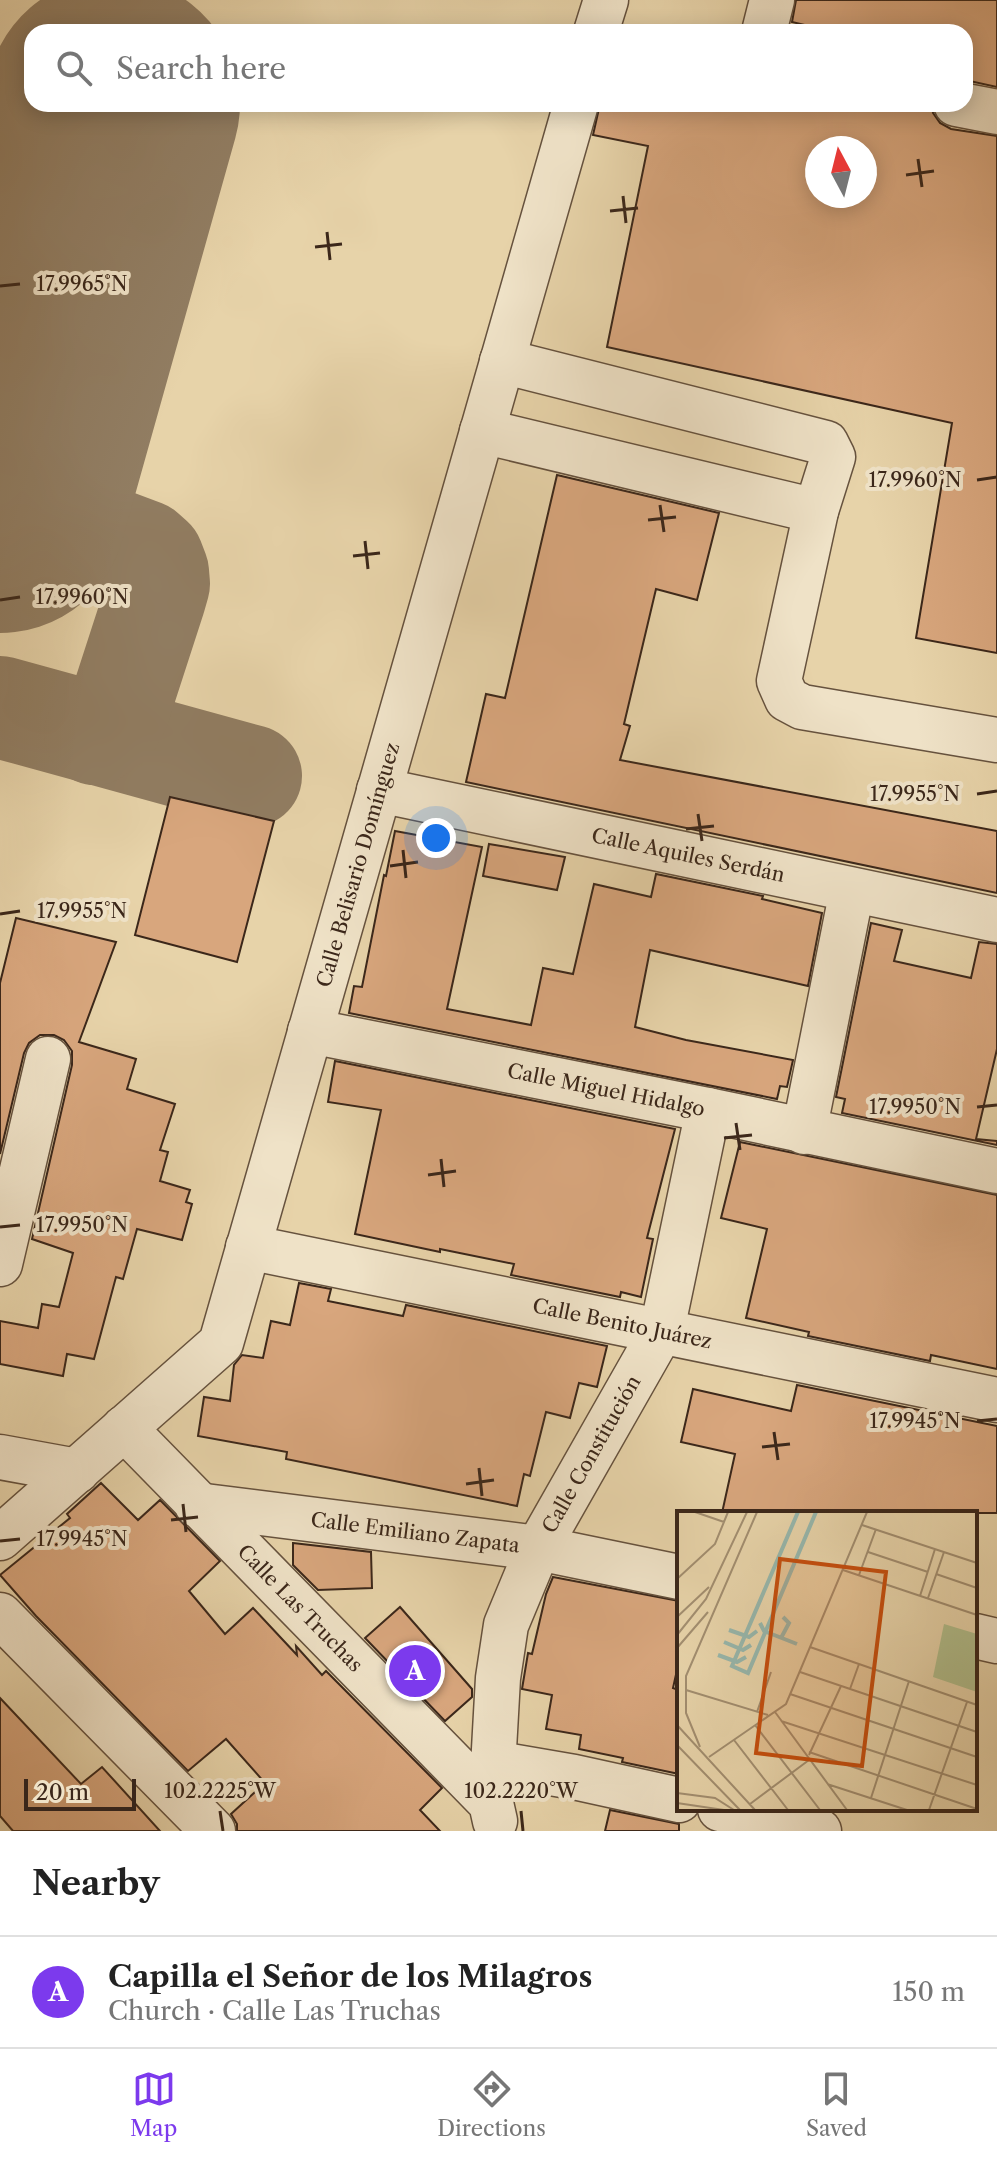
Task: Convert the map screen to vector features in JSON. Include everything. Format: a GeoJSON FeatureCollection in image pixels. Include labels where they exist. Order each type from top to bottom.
{"type":"FeatureCollection","features":[{"type":"Feature","properties":{"kind":"street"},"geometry":{"type":"LineString","coordinates":[[598,24],[606,0]]}},
{"type":"Feature","properties":{"kind":"street"},"geometry":{"type":"LineString","coordinates":[[766,24],[772,0]]}},
{"type":"Feature","properties":{"kind":"street"},"geometry":{"type":"LineString","coordinates":[[973,107],[997,112]]}},
{"type":"Feature","properties":{"kind":"street","name":"Calle Belisario Domínguez"},"geometry":{"type":"LineString","coordinates":[[0,1538],[221,1343],[574,112]]}},
{"type":"Feature","properties":{"kind":"street"},"geometry":{"type":"LineString","coordinates":[[502,361],[826,443],[833,457],[816,511],[779,681],[787,699],[802,707],[997,740]]}},
{"type":"Feature","properties":{"kind":"street"},"geometry":{"type":"LineString","coordinates":[[482,431],[816,511]]}},
{"type":"Feature","properties":{"kind":"street","name":"Calle Aquiles Serdán"},"geometry":{"type":"LineString","coordinates":[[379,790],[997,920]]}},
{"type":"Feature","properties":{"kind":"street"},"geometry":{"type":"LineString","coordinates":[[804,1132],[852,890]]}},
{"type":"Feature","properties":{"kind":"street","name":"Calle Miguel Hidalgo"},"geometry":{"type":"LineString","coordinates":[[310,1031],[997,1171]]}},
{"type":"Feature","properties":{"kind":"street"},"geometry":{"type":"LineString","coordinates":[[0,1264],[48,1059]]}},
{"type":"Feature","properties":{"kind":"street","name":"Calle Constitución"},"geometry":{"type":"LineString","coordinates":[[494,1799],[498,1678],[506,1625],[538,1548],[662,1330],[708,1110]]}},
{"type":"Feature","properties":{"kind":"street","name":"Calle Benito Juárez"},"geometry":{"type":"LineString","coordinates":[[248,1247],[997,1400]]}},
{"type":"Feature","properties":{"kind":"street","name":"Calle Las Truchas"},"geometry":{"type":"LineString","coordinates":[[124,1428],[197,1505],[494,1799]]}},
{"type":"Feature","properties":{"kind":"street"},"geometry":{"type":"LineString","coordinates":[[0,1457],[77,1471]]}},
{"type":"Feature","properties":{"kind":"street","name":"Calle Emiliano Zapata"},"geometry":{"type":"LineString","coordinates":[[197,1505],[538,1548],[677,1577]]}},
{"type":"Feature","properties":{"kind":"street"},"geometry":{"type":"LineString","coordinates":[[0,1615],[213,1831]]}},
{"type":"Feature","properties":{"kind":"street"},"geometry":{"type":"LineString","coordinates":[[977,1636],[997,1641]]}},
{"type":"Feature","properties":{"kind":"street"},"geometry":{"type":"LineString","coordinates":[[494,1799],[574,1777],[677,1800]]}},
{"type":"Feature","properties":{"kind":"street"},"geometry":{"type":"LineString","coordinates":[[729,1811],[819,1831]]}},
{"type":"Feature","properties":{"kind":"building"},"geometry":{"type":"Polygon","coordinates":[[[796,0],[997,0],[997,87],[973,82],[973,24],[792,22],[796,0]]]}},
{"type":"Feature","properties":{"kind":"building"},"geometry":{"type":"Polygon","coordinates":[[[598,112],[933,112],[940,123],[951,129],[997,136],[997,653],[916,638],[952,423],[607,347],[648,146],[593,135],[598,112]]]}},
{"type":"Feature","properties":{"kind":"building"},"geometry":{"type":"Polygon","coordinates":[[[557,475],[719,513],[697,600],[656,589],[624,724],[630,726],[620,760],[997,831],[997,893],[466,782],[486,694],[505,698],[557,475]]]}},
{"type":"Feature","properties":{"kind":"building"},"geometry":{"type":"Polygon","coordinates":[[[170,797],[274,821],[237,962],[135,935],[170,797]]]}},
{"type":"Feature","properties":{"kind":"building"},"geometry":{"type":"Polygon","coordinates":[[[395,831],[482,847],[447,1009],[531,1025],[543,968],[573,974],[594,884],[651,897],[656,874],[763,896],[762,899],[822,913],[808,986],[650,950],[635,1027],[793,1060],[787,1087],[780,1086],[777,1099],[349,1013],[354,986],[362,987],[395,831]]]}},
{"type":"Feature","properties":{"kind":"building"},"geometry":{"type":"Polygon","coordinates":[[[489,844],[565,857],[557,890],[483,876],[489,844]]]}},
{"type":"Feature","properties":{"kind":"building"},"geometry":{"type":"Polygon","coordinates":[[[16,918],[116,942],[79,1042],[136,1059],[127,1089],[175,1104],[160,1150],[168,1152],[160,1181],[190,1190],[186,1202],[192,1204],[182,1240],[137,1229],[123,1279],[116,1277],[94,1359],[67,1354],[63,1376],[0,1364],[0,1321],[38,1328],[42,1304],[59,1307],[73,1253],[32,1239],[72,1065],[72,1051],[64,1040],[54,1035],[40,1035],[29,1043],[0,1154],[0,983],[16,918]]]}},
{"type":"Feature","properties":{"kind":"building"},"geometry":{"type":"Polygon","coordinates":[[[871,923],[902,930],[894,961],[971,978],[979,942],[997,944],[997,1049],[976,1139],[997,1141],[997,1145],[842,1113],[845,1099],[836,1097],[871,923]]]}},
{"type":"Feature","properties":{"kind":"building"},"geometry":{"type":"Polygon","coordinates":[[[335,1061],[675,1129],[647,1238],[653,1239],[641,1297],[621,1292],[620,1297],[511,1275],[514,1264],[355,1234],[381,1110],[328,1102],[335,1061]]]}},
{"type":"Feature","properties":{"kind":"building"},"geometry":{"type":"Polygon","coordinates":[[[740,1142],[997,1195],[997,1369],[931,1355],[930,1361],[808,1336],[809,1332],[746,1318],[767,1229],[721,1218],[740,1142]]]}},
{"type":"Feature","properties":{"kind":"building"},"geometry":{"type":"Polygon","coordinates":[[[299,1283],[331,1289],[328,1301],[403,1316],[406,1305],[607,1346],[597,1387],[579,1383],[570,1418],[546,1412],[530,1476],[524,1474],[517,1506],[286,1459],[287,1452],[198,1436],[204,1397],[230,1401],[234,1365],[242,1355],[263,1358],[271,1321],[290,1325],[299,1283]]]}},
{"type":"Feature","properties":{"kind":"building"},"geometry":{"type":"Polygon","coordinates":[[[797,1385],[997,1426],[997,1513],[722,1511],[735,1454],[681,1442],[693,1389],[791,1411],[797,1385]]]}},
{"type":"Feature","properties":{"kind":"building"},"geometry":{"type":"Polygon","coordinates":[[[101,1483],[138,1520],[160,1500],[220,1561],[189,1591],[225,1634],[253,1608],[297,1655],[296,1646],[322,1675],[326,1671],[442,1788],[420,1810],[440,1831],[237,1831],[231,1814],[265,1783],[226,1739],[188,1771],[36,1616],[0,1575],[70,1518],[67,1514],[101,1483]]]}},
{"type":"Feature","properties":{"kind":"building"},"geometry":{"type":"Polygon","coordinates":[[[293,1543],[371,1552],[372,1588],[318,1590],[293,1565],[293,1543]]]}},
{"type":"Feature","properties":{"kind":"building"},"geometry":{"type":"Polygon","coordinates":[[[553,1577],[677,1601],[677,1670],[673,1688],[677,1689],[677,1774],[579,1749],[581,1735],[546,1729],[552,1695],[522,1689],[528,1653],[532,1654],[553,1577]]]}},
{"type":"Feature","properties":{"kind":"building"},"geometry":{"type":"Polygon","coordinates":[[[400,1607],[472,1689],[472,1697],[445,1721],[365,1638],[400,1607]]]}},
{"type":"Feature","properties":{"kind":"building"},"geometry":{"type":"Polygon","coordinates":[[[0,1698],[81,1784],[102,1767],[160,1831],[13,1831],[0,1816],[0,1698]]]}},
{"type":"Feature","properties":{"kind":"building"},"geometry":{"type":"Polygon","coordinates":[[[610,1810],[679,1824],[679,1831],[605,1831],[610,1810]]]}},
{"type":"Feature","properties":{"kind":"taxiway"},"geometry":{"type":"LineString","coordinates":[[95,734],[111,723],[119,709],[159,584],[153,559],[144,551],[96,533]]}},
{"type":"Feature","properties":{"kind":"taxiway"},"geometry":{"type":"LineString","coordinates":[[0,707],[251,776]]}},
{"type":"Feature","properties":{"kind":"runway"},"geometry":{"type":"LineString","coordinates":[[0,506],[111,112]]}},
{"type":"Feature","properties":{"kind":"place","name":"Capilla el Señor de los Milagros"},"geometry":{"type":"Point","coordinates":[415,1671]}}]}
